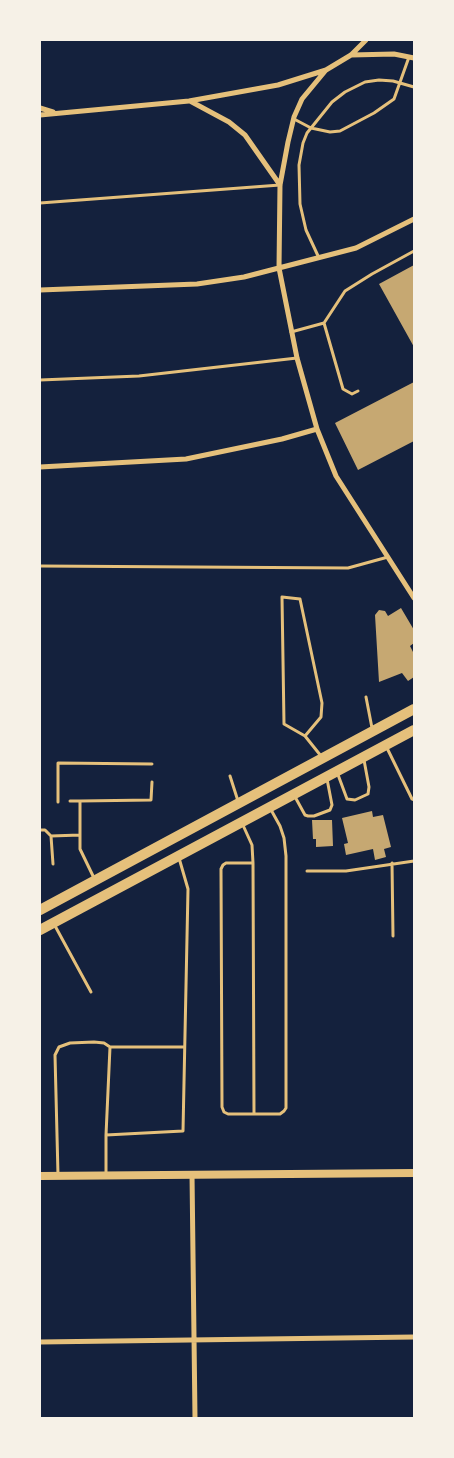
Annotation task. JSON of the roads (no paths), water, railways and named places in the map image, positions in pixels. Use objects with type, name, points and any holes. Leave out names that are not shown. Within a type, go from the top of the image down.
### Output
[{"type":"main road","points":[[42,908],[414,709]]},
{"type":"main road","points":[[40,930],[414,730]]},
{"type":"street","points":[[40,115],[189,101],[278,85],[326,70],[351,55],[366,40]]},
{"type":"street","points":[[351,55],[394,54],[411,58]]},
{"type":"street","points":[[326,70],[302,99],[293,119],[280,185],[279,268],[297,358],[317,430],[336,476],[414,598]]},
{"type":"street","points":[[189,101],[229,122],[245,135],[280,185]]},
{"type":"street","points":[[40,108],[59,113]]},
{"type":"street","points":[[40,290],[197,284],[244,277],[356,248],[414,219]]},
{"type":"street","points":[[40,466],[186,458],[317,430]]},
{"type":"street","points":[[40,1176],[414,1173]]},
{"type":"street","points":[[192,1174],[195,1418]]},
{"type":"street","points":[[40,1342],[414,1337]]},
{"type":"lane","points":[[293,119],[311,128],[330,132],[340,131],[389,104],[394,99],[399,83],[411,58]]},
{"type":"lane","points":[[319,258],[306,230],[300,204],[299,165],[303,143],[311,128],[332,102],[345,92],[365,82],[380,80],[414,87]]},
{"type":"lane","points":[[40,203],[280,185]]},
{"type":"lane","points":[[291,332],[324,323],[345,291],[414,251]]},
{"type":"lane","points":[[324,323],[343,389],[352,394],[358,390]]},
{"type":"lane","points":[[40,380],[139,376],[297,358]]},
{"type":"lane","points":[[40,566],[348,568],[388,557]]},
{"type":"lane","points":[[305,736],[321,717],[322,703],[300,599],[282,597],[284,724],[305,736],[323,758]]},
{"type":"lane","points":[[366,697],[372,732]]},
{"type":"lane","points":[[386,745],[412,800],[414,800]]},
{"type":"lane","points":[[337,771],[347,799],[354,800],[368,794],[369,788],[364,757]]},
{"type":"lane","points":[[58,802],[58,763],[152,764]]},
{"type":"lane","points":[[230,776],[239,803]]},
{"type":"lane","points":[[294,794],[308,816],[314,816],[330,810],[332,805],[327,777]]},
{"type":"lane","points":[[70,802],[151,800],[152,782]]},
{"type":"lane","points":[[80,801],[80,849],[95,880]]},
{"type":"lane","points":[[253,863],[226,864],[221,869],[222,1107],[224,1112],[228,1114],[280,1114],[286,1108],[286,856],[284,838],[270,807]]},
{"type":"lane","points":[[242,822],[252,845],[253,863],[254,1114]]},
{"type":"lane","points":[[40,830],[45,830],[51,836],[53,864]]},
{"type":"lane","points":[[51,836],[80,835]]},
{"type":"lane","points":[[106,1135],[183,1131],[188,889],[178,855]]},
{"type":"lane","points":[[307,871],[346,871],[414,861]]},
{"type":"lane","points":[[392,863],[393,936]]},
{"type":"lane","points":[[54,923],[91,992]]},
{"type":"lane","points":[[58,1175],[55,1055],[59,1047],[70,1043],[94,1042],[104,1043],[110,1047],[184,1047]]},
{"type":"lane","points":[[106,1175],[110,1047]]}]
